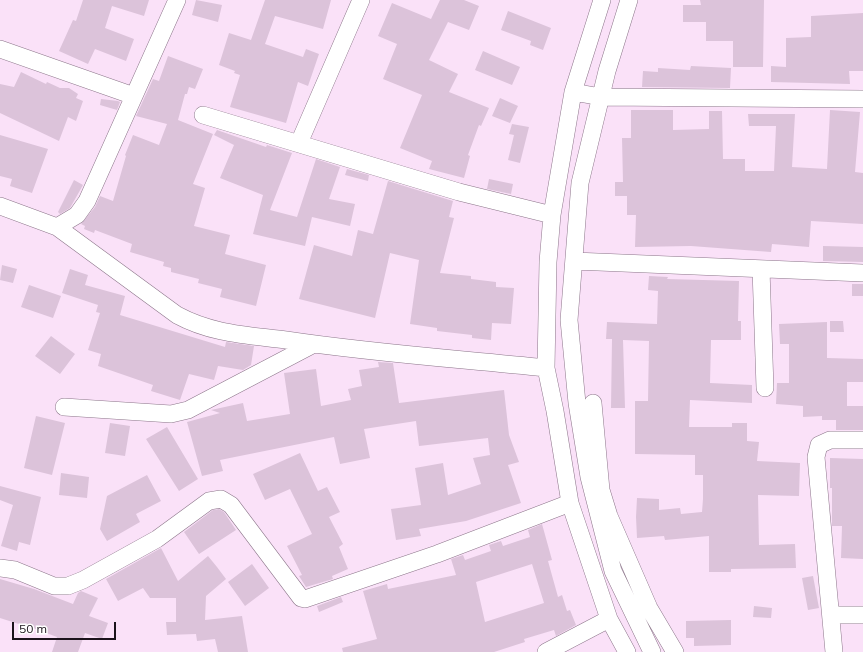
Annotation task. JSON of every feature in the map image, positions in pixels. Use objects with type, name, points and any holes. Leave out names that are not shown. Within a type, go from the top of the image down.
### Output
[{"type":"street","points":[[57,226],[77,215],[87,201],[177,0]]},
{"type":"street","points":[[299,143],[361,0]]},
{"type":"street","points":[[602,0],[573,92],[552,215],[548,262],[546,368],[555,411],[570,503],[609,619],[627,652]]},
{"type":"street","points":[[629,0],[601,98],[580,183],[569,320],[577,403],[588,477],[613,571],[652,652]]},
{"type":"street","points":[[0,49],[134,96]]},
{"type":"street","points":[[573,92],[601,98],[863,100]]},
{"type":"street","points":[[203,115],[459,192],[552,215]]},
{"type":"street","points":[[0,206],[57,226],[177,315],[192,323],[211,330],[314,344],[546,368]]},
{"type":"street","points":[[574,261],[863,273]]},
{"type":"street","points":[[761,269],[766,388]]},
{"type":"street","points":[[64,407],[171,414],[188,410],[314,344]]},
{"type":"street","points":[[593,403],[601,490],[609,516],[649,608],[675,652]]},
{"type":"street","points":[[834,652],[816,457],[819,444],[830,440],[863,440]]},
{"type":"street","points":[[0,568],[15,570],[54,586],[68,586],[83,580],[158,540],[209,501],[221,499],[231,506],[301,598],[305,599],[437,554],[570,503]]},
{"type":"street","points":[[831,615],[863,615]]},
{"type":"street","points":[[546,652],[609,619]]},
{"type":"building","points":[[83,0],[149,0],[144,16],[112,6],[105,28],[134,39],[126,61],[95,49],[88,64],[59,51],[73,20],[76,21]]},
{"type":"building","points":[[196,0],[222,5],[218,22],[192,15]]},
{"type":"building","points":[[265,0],[331,0],[323,29],[275,16],[265,44],[303,57],[306,49],[319,54],[308,86],[298,82],[286,123],[230,107],[240,75],[234,73],[235,71],[219,65],[229,33],[251,40]]},
{"type":"building","points":[[440,0],[464,0],[479,6],[469,30],[448,22],[429,60],[458,74],[449,92],[489,108],[481,126],[479,125],[468,155],[470,156],[464,178],[429,169],[432,161],[400,148],[422,95],[383,79],[397,44],[378,36],[392,3],[431,19]]},
{"type":"building","points":[[700,0],[764,0],[763,67],[733,67],[733,41],[706,41],[706,22],[683,22],[683,5],[701,5]]},
{"type":"building","points":[[508,11],[551,28],[543,50],[530,45],[531,41],[501,30]]},
{"type":"building","points":[[863,13],[863,71],[849,71],[850,84],[771,82],[771,66],[786,67],[786,38],[811,37],[811,16]]},
{"type":"building","points":[[483,51],[520,67],[512,85],[475,70]]},
{"type":"building","points":[[168,56],[203,69],[195,89],[189,87],[187,94],[185,94],[178,120],[213,134],[193,184],[205,188],[194,226],[230,235],[225,254],[266,265],[256,306],[220,297],[222,289],[198,283],[199,279],[171,272],[171,268],[163,266],[164,262],[130,252],[132,244],[95,230],[94,233],[84,229],[85,226],[81,224],[95,207],[100,196],[113,201],[126,156],[125,155],[133,135],[159,145],[167,124],[136,116],[153,79],[159,81]]},
{"type":"building","points":[[691,66],[731,68],[730,88],[642,87],[643,71],[658,72],[658,68],[690,70]]},
{"type":"building","points":[[21,72],[46,84],[47,82],[60,88],[69,88],[78,94],[76,98],[83,101],[76,121],[68,117],[59,141],[0,113],[0,84],[14,87]]},
{"type":"building","points":[[500,98],[518,106],[510,123],[492,116]]},
{"type":"building","points":[[101,99],[120,102],[117,110],[100,105]]},
{"type":"building","points":[[631,110],[673,110],[673,130],[709,129],[709,111],[722,111],[723,159],[745,159],[745,171],[774,171],[776,126],[749,126],[748,114],[795,114],[792,167],[827,169],[830,110],[860,112],[855,172],[863,173],[863,224],[811,221],[809,247],[772,244],[771,252],[691,246],[635,247],[636,215],[627,215],[627,196],[615,196],[615,182],[623,182],[622,138],[631,138]]},
{"type":"building","points":[[512,124],[529,127],[520,163],[508,160],[514,135],[509,134]]},
{"type":"building","points":[[217,130],[266,147],[267,145],[292,153],[270,210],[297,217],[316,159],[340,167],[329,199],[355,204],[350,226],[312,217],[305,246],[253,234],[263,195],[220,178],[234,145],[214,135]]},
{"type":"building","points":[[0,135],[48,149],[32,193],[10,186],[12,179],[0,176]]},
{"type":"building","points":[[347,169],[369,175],[368,181],[345,175]]},
{"type":"building","points":[[489,179],[513,184],[511,194],[487,189]]},
{"type":"building","points":[[74,180],[83,185],[70,208],[60,214],[58,212]]},
{"type":"building","points":[[388,181],[453,201],[449,217],[454,218],[440,273],[471,276],[471,279],[496,282],[496,287],[514,288],[511,324],[492,323],[491,340],[472,338],[472,335],[437,331],[437,328],[410,324],[419,260],[390,253],[375,318],[299,299],[314,245],[352,256],[358,230],[373,234]]},
{"type":"building","points":[[823,246],[863,247],[863,262],[823,261]]},
{"type":"building","points":[[2,265],[17,269],[13,283],[0,280]]},
{"type":"building","points":[[70,269],[88,275],[85,285],[125,296],[120,315],[225,347],[226,342],[254,346],[251,365],[243,370],[218,366],[214,380],[189,374],[180,400],[151,391],[153,385],[98,366],[101,354],[88,350],[100,313],[96,312],[98,305],[62,293]]},
{"type":"building","points":[[649,276],[668,277],[667,279],[739,281],[738,321],[741,321],[741,340],[711,340],[710,383],[752,385],[752,403],[690,400],[689,427],[732,427],[732,423],[747,423],[747,441],[759,442],[757,461],[800,463],[799,496],[758,495],[759,545],[795,544],[796,568],[731,569],[731,572],[709,572],[709,536],[665,540],[664,536],[637,538],[637,498],[659,499],[659,510],[680,508],[681,514],[702,512],[703,499],[703,475],[695,475],[695,455],[635,454],[635,401],[648,401],[649,341],[623,340],[625,408],[611,408],[612,339],[606,339],[607,322],[657,324],[658,291],[648,290]]},
{"type":"building","points":[[852,284],[863,284],[863,296],[852,296]]},
{"type":"building","points":[[29,285],[61,296],[53,318],[21,307]]},
{"type":"building","points":[[830,321],[843,321],[844,332],[830,332]]},
{"type":"building","points":[[827,322],[827,358],[863,359],[863,382],[847,382],[847,406],[863,406],[863,430],[836,430],[836,420],[822,420],[822,416],[803,417],[803,406],[776,404],[777,383],[789,383],[789,344],[780,344],[779,324]]},
{"type":"building","points":[[51,336],[75,354],[60,374],[35,356]]},
{"type":"building","points":[[378,362],[393,363],[399,403],[504,390],[509,435],[519,462],[508,465],[521,503],[466,521],[419,529],[421,536],[396,540],[391,509],[421,505],[415,468],[443,463],[448,495],[481,484],[473,458],[490,455],[488,438],[419,446],[416,421],[364,429],[370,458],[340,464],[334,437],[220,460],[223,471],[202,476],[187,422],[220,413],[211,410],[243,403],[247,421],[290,414],[284,373],[316,369],[321,406],[351,400],[348,389],[362,386],[359,370],[379,367]]},
{"type":"building","points":[[36,416],[65,423],[52,475],[24,468]]},
{"type":"building","points":[[110,423],[130,426],[125,456],[105,453]]},
{"type":"building","points":[[167,427],[198,479],[179,491],[146,439]]},
{"type":"building","points":[[300,453],[318,491],[327,487],[340,512],[329,517],[343,544],[339,547],[348,569],[332,576],[333,579],[306,587],[299,576],[302,575],[287,546],[312,534],[290,489],[265,500],[253,474]]},
{"type":"building","points":[[830,458],[863,459],[863,559],[841,558],[842,526],[832,526]]},
{"type":"building","points":[[61,473],[89,477],[87,498],[59,495]]},
{"type":"building","points":[[147,475],[161,501],[136,514],[140,522],[107,541],[100,529],[107,496]]},
{"type":"building","points":[[0,486],[41,497],[30,545],[19,542],[17,551],[1,546],[13,505],[0,500]]},
{"type":"building","points":[[219,509],[224,512],[236,530],[199,554],[184,532],[213,510]]},
{"type":"building","points":[[542,524],[552,560],[548,561],[558,597],[562,595],[567,611],[570,610],[576,625],[556,636],[554,630],[524,639],[525,642],[494,652],[343,652],[342,648],[377,639],[363,591],[387,584],[388,589],[456,575],[451,559],[463,555],[465,560],[491,551],[489,545],[501,541],[503,546],[530,537],[528,530]],"holes":[[[532,564],[544,603],[485,622],[476,582]]]},
{"type":"building","points":[[161,548],[178,581],[208,556],[226,579],[206,596],[205,620],[242,616],[248,652],[218,652],[215,639],[197,641],[196,634],[167,635],[166,622],[176,622],[176,598],[150,598],[143,588],[118,601],[106,579]]},
{"type":"building","points":[[252,564],[269,588],[245,606],[228,582]]},
{"type":"building","points":[[813,576],[819,608],[808,610],[802,578]]},
{"type":"building","points":[[0,579],[34,589],[73,604],[78,593],[81,591],[98,598],[89,616],[108,623],[102,639],[85,633],[78,652],[52,652],[57,637],[25,625],[0,618]]},
{"type":"building","points":[[341,597],[343,602],[319,612],[317,606]]},
{"type":"building","points":[[754,606],[772,608],[771,618],[753,617]]},
{"type":"building","points":[[731,620],[731,645],[694,646],[694,638],[686,638],[686,621]]}]
